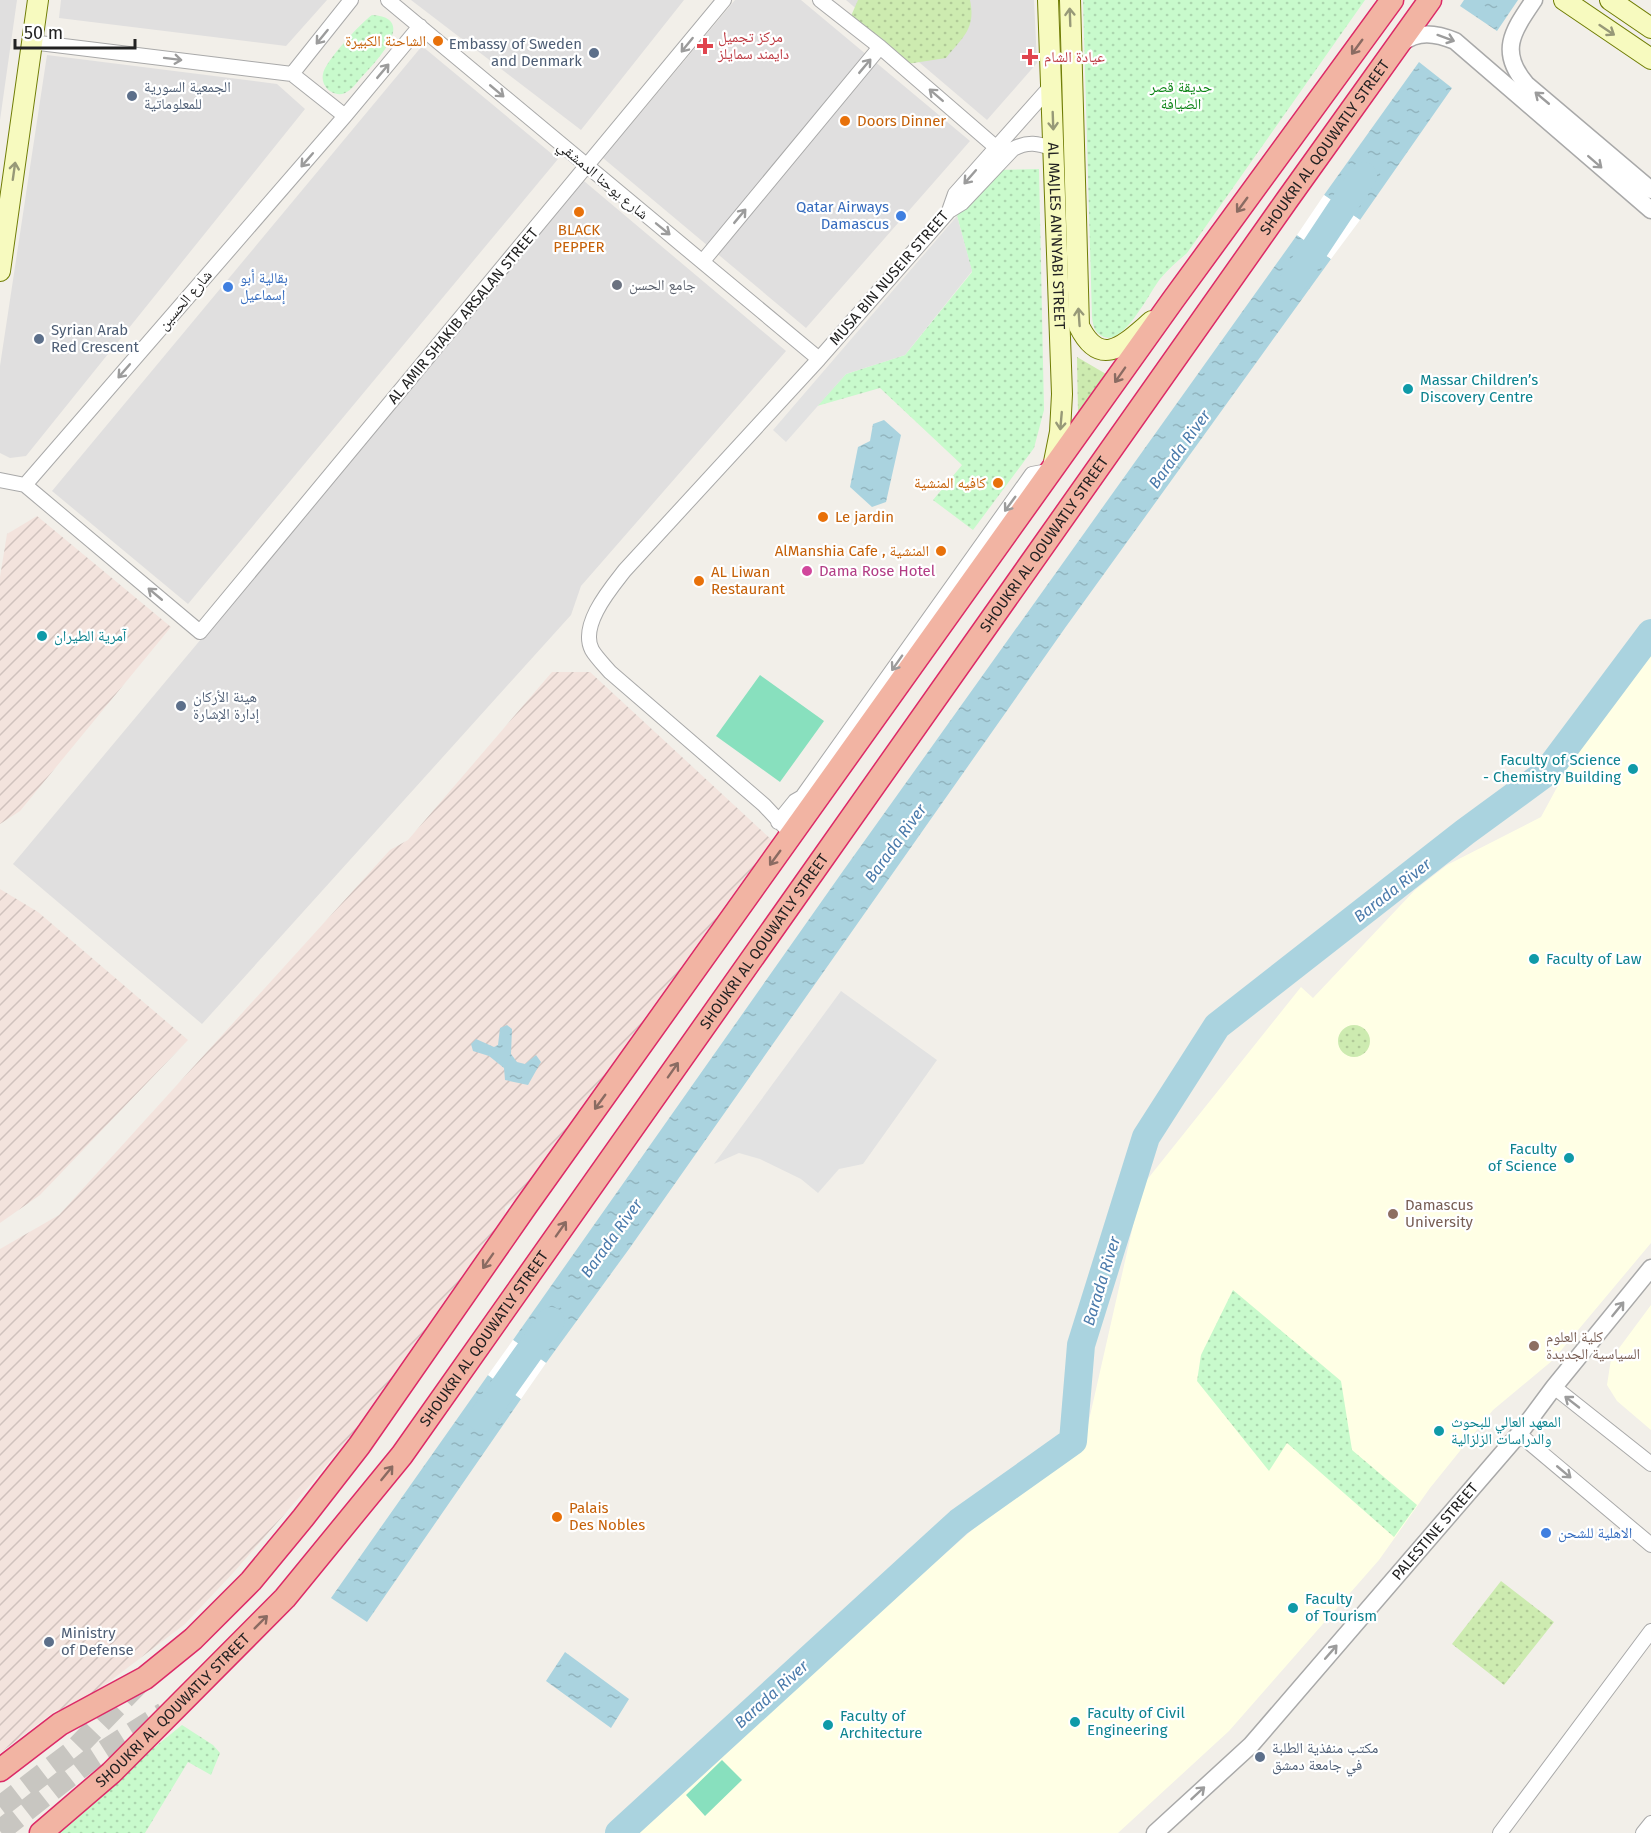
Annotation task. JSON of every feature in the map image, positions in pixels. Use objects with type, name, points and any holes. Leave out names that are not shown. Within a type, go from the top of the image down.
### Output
[{"type":"highway","name":"SHOUKRI AL QOUWATLY STREET","points":[[0,1770],[60,1724],[145,1678],[193,1639],[251,1581],[359,1446],[785,828],[1053,470],[1166,310],[1392,0]]},
{"type":"highway","name":"SHOUKRI AL QOUWATLY STREET","points":[[40,1833],[111,1773],[285,1598],[402,1455],[1430,0]]},
{"type":"main road","points":[[0,271],[2,242],[38,0]]},
{"type":"main road","name":"AL MAJLES AN'NYABI STREET","points":[[1048,0],[1062,394],[1060,432],[1053,470]]},
{"type":"main road","name":"AL MAJLES AN'NYABI STREET","points":[[1070,0],[1079,326],[1086,341],[1092,346],[1108,350],[1116,349],[1123,346],[1166,310]]},
{"type":"main road","points":[[1564,0],[1651,59]]},
{"type":"main road","points":[[1610,0],[1651,28]]},
{"type":"street","points":[[292,74],[351,0]]},
{"type":"street","name":"شارع يوحنا الدمشقي","points":[[388,0],[819,359]]},
{"type":"street","name":"AL AMIR SHAKIB ARSALAN STREET","points":[[25,485],[200,632],[724,0]]},
{"type":"street","points":[[820,0],[880,47],[1001,152],[1031,143],[1053,149]]},
{"type":"street","points":[[1534,0],[1515,28],[1512,38],[1512,58],[1520,77],[1651,190]]},
{"type":"street","name":"شارع الحسين","points":[[25,485],[345,116],[420,26]]},
{"type":"street","points":[[1393,50],[1406,39],[1422,34],[1439,34],[1455,41],[1651,210]]},
{"type":"street","points":[[31,42],[292,74],[345,116]]},
{"type":"street","points":[[703,261],[880,47]]},
{"type":"street","name":"MUSA BIN NUSEIR STREET","points":[[785,828],[764,805],[610,672],[591,648],[590,625],[602,600],[625,570],[819,359],[949,211],[955,194],[1001,152],[1051,86]]},
{"type":"street","points":[[0,480],[25,485]]},
{"type":"street","name":"PALESTINE STREET","points":[[1155,1833],[1251,1745],[1519,1434],[1554,1387],[1651,1268]]},
{"type":"street","points":[[1554,1387],[1651,1464]]},
{"type":"street","points":[[1519,1434],[1651,1545]]},
{"type":"street","points":[[1500,1833],[1651,1631]]},
{"type":"street","points":[[1643,1833],[1651,1823]]},
{"type":"shaded area","points":[[0,0],[17,0],[0,120]]},
{"type":"shaded area","points":[[61,0],[327,0],[286,46],[59,18]]},
{"type":"shaded area","points":[[411,0],[684,0],[581,130]]},
{"type":"shaded area","points":[[735,0],[801,0],[970,141],[806,328],[603,158]]},
{"type":"shaded area","points":[[846,0],[1034,0],[1037,63],[987,120]]},
{"type":"shaded area","points":[[422,46],[558,159],[188,604],[52,491]]},
{"type":"shaded area","points":[[47,55],[277,84],[305,109],[26,456],[10,458],[0,453],[0,366]]},
{"type":"shaded area","points":[[584,181],[786,351],[581,586],[571,615],[202,1024],[13,864]]},
{"type":"shaded area","points":[[957,216],[972,271],[905,355],[846,374],[786,442],[773,430]]},
{"type":"shaded area","points":[[37,516],[171,627],[20,811],[0,824],[0,577],[7,534]]},
{"type":"shaded area","name":"Damascus University","points":[[1651,643],[1651,1243],[1553,1360],[1493,1410],[1430,1488],[1379,1560],[1229,1731],[1118,1833],[630,1833],[1087,1429],[1142,1186],[1301,987],[1313,998],[1415,890],[1447,865],[1541,817],[1589,728]]},
{"type":"shaded area","points":[[552,672],[590,672],[774,842],[522,1195],[505,1207],[506,1223],[369,1414],[310,1485],[185,1624],[80,1704],[55,1711],[0,1753],[0,1249],[59,1215],[390,850],[408,840]]},
{"type":"shaded area","points":[[0,889],[38,912],[188,1040],[40,1195],[0,1223]]},
{"type":"shaded area","points":[[841,991],[937,1060],[863,1164],[839,1169],[818,1193],[801,1179],[760,1159],[739,1153],[714,1164]]},
{"type":"shaded area","points":[[1651,1305],[1651,1430],[1617,1401],[1607,1385],[1611,1359]]},
{"type":"green space","points":[[858,0],[970,0],[970,26],[946,58],[907,64],[851,16]]},
{"type":"green space","name":"حديقة قصر الضيافة","points":[[1083,0],[1365,0],[1187,253],[1160,279],[1127,327],[1110,338],[1097,332],[1092,317]]},
{"type":"green space","points":[[372,15],[386,18],[392,24],[393,33],[389,43],[351,89],[341,94],[332,93],[324,83],[325,68],[344,43]]},
{"type":"green space","points":[[1039,169],[1044,410],[1034,448],[973,530],[933,500],[962,465],[880,388],[817,406],[846,374],[905,355],[972,272],[957,216],[996,170]]},
{"type":"green space","points":[[1077,357],[1106,374],[1094,395],[1078,414]]},
{"type":"green space","points":[[760,675],[824,721],[780,782],[716,736]]},
{"type":"green space","points":[[1354,1025],[1365,1030],[1370,1041],[1365,1052],[1354,1057],[1343,1052],[1338,1041],[1343,1030]]},
{"type":"green space","points":[[1233,1290],[1341,1381],[1352,1450],[1417,1505],[1394,1537],[1287,1443],[1269,1471],[1197,1381],[1201,1355]]},
{"type":"green space","points":[[1501,1581],[1554,1622],[1504,1685],[1452,1644]]},
{"type":"green space","points":[[182,1725],[213,1745],[220,1753],[211,1775],[188,1762],[145,1833],[49,1833]]},
{"type":"green space","points":[[722,1760],[742,1780],[705,1816],[686,1795]]},
{"type":"water","points":[[1464,0],[1518,0],[1497,31],[1460,6]]},
{"type":"water","points":[[1419,62],[1452,88],[1360,220],[1324,195]]},
{"type":"water","points":[[1297,235],[1331,259],[1065,628],[629,1249],[546,1363],[513,1340],[843,871]]},
{"type":"water","points":[[884,420],[901,435],[886,502],[872,507],[850,487],[858,447],[870,441],[873,424]]},
{"type":"water","points":[[507,1025],[512,1029],[511,1054],[517,1062],[525,1064],[536,1055],[541,1062],[528,1085],[505,1080],[504,1068],[489,1056],[473,1051],[471,1044],[476,1039],[494,1047],[498,1045],[500,1028]]},
{"type":"water","points":[[488,1375],[521,1399],[367,1622],[331,1598]]},
{"type":"water","points":[[565,1652],[629,1699],[611,1728],[546,1681]]},
{"type":"pier","points":[[1324,195],[1360,220],[1331,259],[1297,235]]},
{"type":"pier","points":[[513,1340],[546,1363],[521,1399],[488,1375]]},
{"type":"waterway","name":"Barada River","points":[[1294,280],[1363,176]]},
{"type":"waterway","name":"Barada River","points":[[619,1833],[959,1522],[1073,1441],[1081,1345],[1146,1137],[1217,1026],[1465,832],[1547,772],[1651,633]]},
{"type":"waterway","name":"Barada River","points":[[482,1418],[551,1321]]},
{"type":"tunnel","points":[[0,1807],[73,1751],[139,1683]]},
{"type":"tunnel","points":[[0,1831],[90,1760],[164,1713]]},
{"type":"place","name":"الشاحنة الكبيرة","points":[[438,41]]},
{"type":"place","name":"مركز تجميل دايمند سمايلز","points":[[705,46]]},
{"type":"place","name":"Embassy of Sweden and Denmark","points":[[594,53]]},
{"type":"place","name":"عيادة الشام","points":[[1030,57]]},
{"type":"place","name":"الجمعية السورية للمعلوماتية","points":[[132,96]]},
{"type":"place","name":"Doors Dinner","points":[[845,121]]},
{"type":"place","name":"BLACK PEPPER","points":[[579,212]]},
{"type":"place","name":"Qatar Airways Damascus","points":[[901,216]]},
{"type":"place","name":"جامع الحسن","points":[[617,285]]},
{"type":"place","name":"بقالية أبو إسماعيل","points":[[228,287]]},
{"type":"place","name":"Syrian Arab Red Crescent","points":[[39,339]]},
{"type":"place","name":"Massar Children’s Discovery Centre","points":[[1408,389]]},
{"type":"place","name":"كافيه المنشية","points":[[998,483]]},
{"type":"place","name":"Le jardin","points":[[823,517]]},
{"type":"place","name":"AlManshia Cafe , المنشية","points":[[941,551]]},
{"type":"place","name":"Dama Rose Hotel","points":[[807,571]]},
{"type":"place","name":"AL Liwan Restaurant","points":[[699,581]]},
{"type":"place","name":"آمرية الطيران","points":[[42,636]]},
{"type":"place","name":"هيئة الأركان إدارة الإشارة","points":[[181,706]]},
{"type":"place","name":"Faculty of Science - Chemistry Building","points":[[1633,769]]},
{"type":"place","name":"Faculty of Law","points":[[1534,959]]},
{"type":"place","name":"Faculty of Science","points":[[1569,1158]]},
{"type":"place","name":"Damascus University","points":[[1393,1214]]},
{"type":"place","name":"كلية العلوم السياسية الجديدة","points":[[1534,1346]]},
{"type":"place","name":"المعهد العالي للبحوث والدراسات الزلزالية","points":[[1439,1431]]},
{"type":"place","name":"Palais Des Nobles","points":[[557,1517]]},
{"type":"place","name":"الاهلية للشحن","points":[[1546,1533]]},
{"type":"place","name":"Faculty of Tourism","points":[[1293,1608]]},
{"type":"place","name":"Ministry of Defense","points":[[49,1642]]},
{"type":"place","name":"Faculty of Civil Engineering","points":[[1075,1722]]},
{"type":"place","name":"Faculty of Architecture","points":[[828,1725]]},
{"type":"place","name":"مكتب منفذية الطلبة في جامعة دمشق","points":[[1260,1757]]}]
